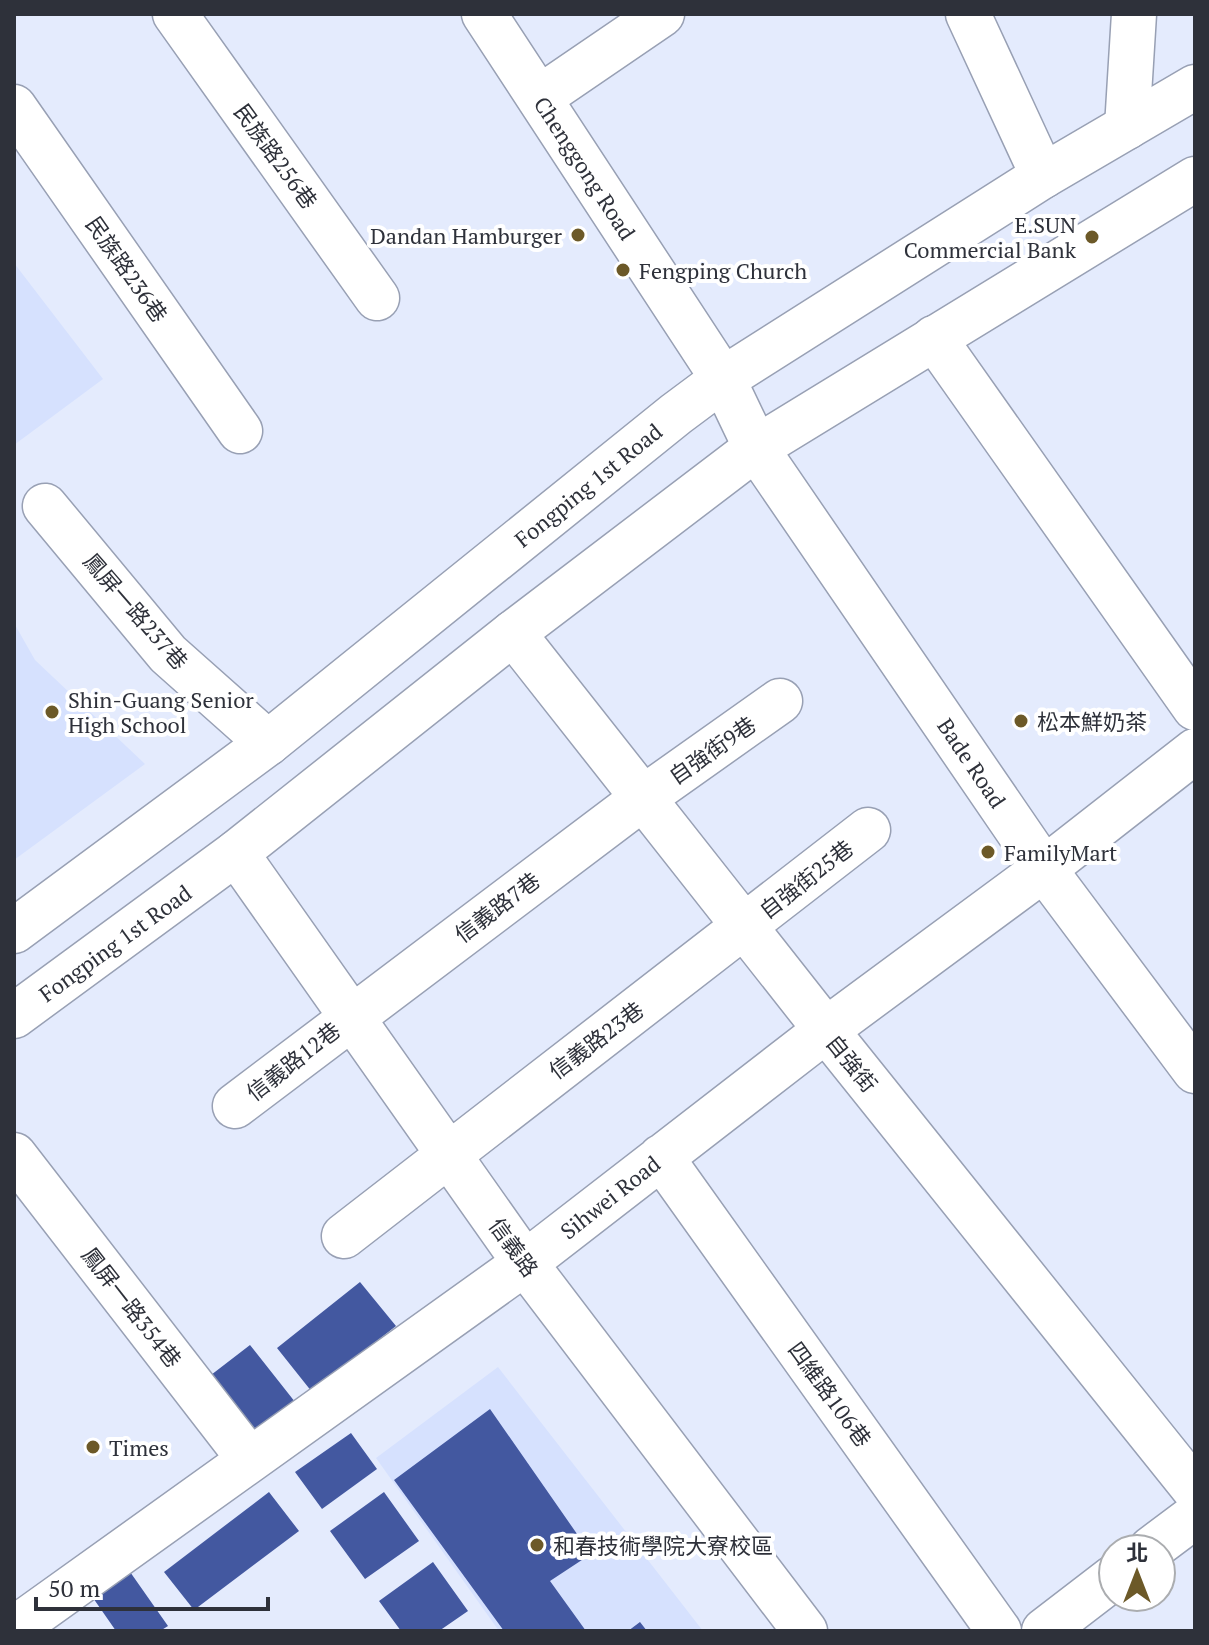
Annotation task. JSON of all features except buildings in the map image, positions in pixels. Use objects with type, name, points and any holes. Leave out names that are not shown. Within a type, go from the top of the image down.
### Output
[{"type":"street","name":"民族路256巷","points":[[175,14],[377,298]]},
{"type":"street","name":"Chenggong Road","points":[[484,14],[723,379],[756,448]]},
{"type":"street","points":[[539,98],[662,14]]},
{"type":"street","points":[[968,14],[1043,176]]},
{"type":"street","points":[[1127,127],[1134,14]]},
{"type":"street","name":"Fongping 1st Road","points":[[14,931],[268,743],[723,379],[1043,176],[1195,87]]},
{"type":"street","name":"民族路236巷","points":[[14,107],[240,431]]},
{"type":"street","name":"Fongping 1st Road","points":[[14,1016],[236,853],[513,633],[756,448],[1195,179]]},
{"type":"street","points":[[934,338],[1195,708]]},
{"type":"street","name":"Bade Road","points":[[756,448],[1044,869],[1195,1071]]},
{"type":"street","name":"鳳屏一路237巷","points":[[45,506],[168,654],[268,743]]},
{"type":"street","name":"自強街","points":[[513,633],[1195,1490]]},
{"type":"street","name":"自強街9巷","points":[[643,798],[780,701]]},
{"type":"street","name":"Sihwei Road","points":[[14,1629],[525,1263],[826,1030],[1044,869],[1188,770]]},
{"type":"street","name":"信義路7巷","points":[[351,1016],[643,798]]},
{"type":"street","name":"自強街25巷","points":[[745,927],[868,830]]},
{"type":"street","name":"信義路","points":[[236,853],[525,1263],[805,1631]]},
{"type":"street","name":"信義路23巷","points":[[344,1236],[745,927]]},
{"type":"street","name":"信義路12巷","points":[[235,1106],[351,1016]]},
{"type":"street","name":"鳳屏一路354巷","points":[[14,1155],[250,1460]]},
{"type":"street","name":"四維路106巷","points":[[661,1157],[999,1631]]},
{"type":"street","points":[[1172,1533],[1195,1516]]},
{"type":"street","points":[[1071,1623],[1097,1595]]},
{"type":"shaded area","points":[[14,263],[103,379],[14,445]]},
{"type":"shaded area","name":"Shin-Guang Senior High School","points":[[14,623],[35,660],[145,764],[14,860]]},
{"type":"shaded area","name":"和春技術學院大寮校區","points":[[498,1367],[703,1631],[499,1631],[376,1458]]},
{"type":"place","name":"Dandan Hamburger","points":[[578,235]]},
{"type":"place","name":"E.SUN Commercial Bank","points":[[1092,237]]},
{"type":"place","name":"Fengping Church","points":[[623,270]]},
{"type":"place","name":"Shin-Guang Senior High School","points":[[52,712]]},
{"type":"place","name":"松本鮮奶茶","points":[[1021,721]]},
{"type":"place","name":"FamilyMart","points":[[988,852]]},
{"type":"place","name":"Times","points":[[93,1447]]},
{"type":"place","name":"和春技術學院大寮校區","points":[[537,1545]]}]
